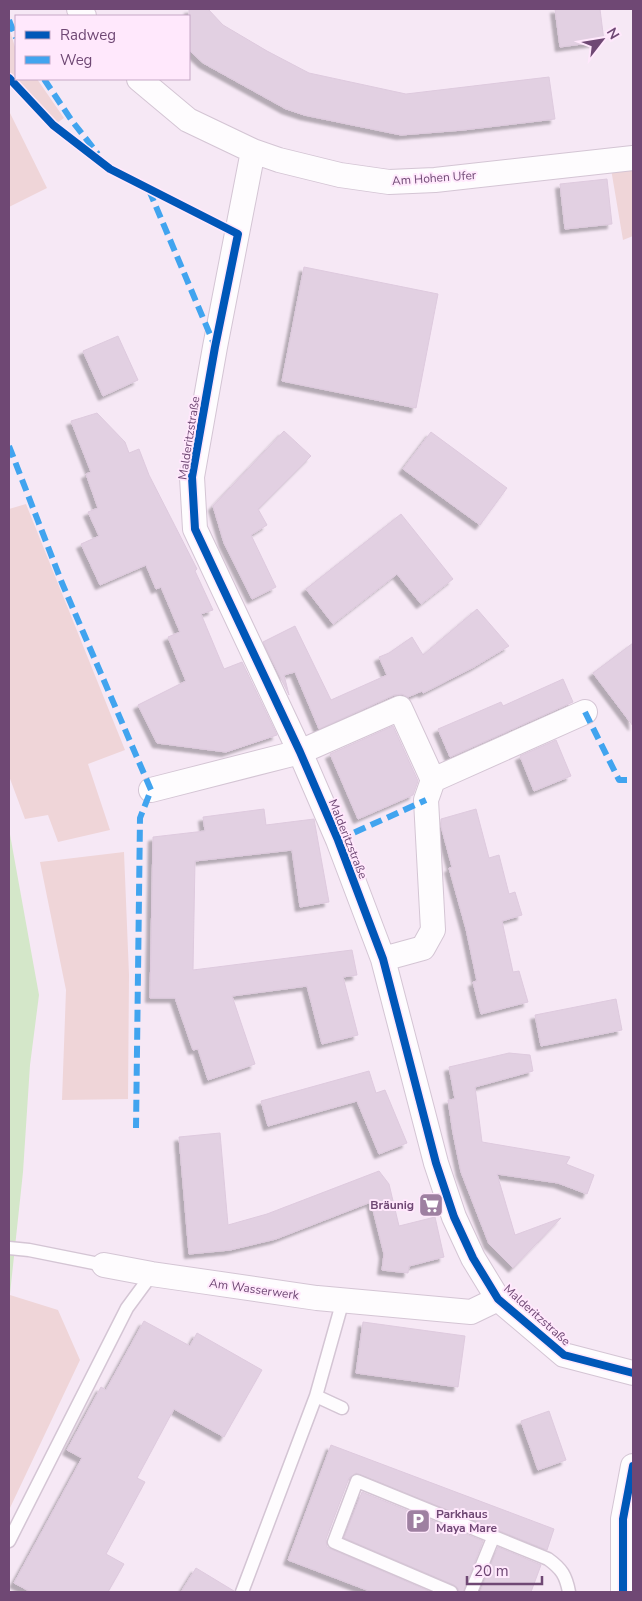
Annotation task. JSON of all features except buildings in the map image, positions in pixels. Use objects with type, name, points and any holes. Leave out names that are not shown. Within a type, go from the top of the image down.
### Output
[{"type":"street","name":"Am Hohen Ufer","points":[[140,80],[188,120],[254,151],[279,160],[340,175],[389,182],[435,180],[633,158]]},
{"type":"street","name":"Malderitzstraße","points":[[254,151],[215,346],[192,477],[195,528],[300,752],[338,840],[383,960],[436,1163],[454,1217],[473,1258],[498,1299],[564,1355],[633,1374]]},
{"type":"street","points":[[151,790],[300,752],[400,708],[433,780],[426,800],[433,930],[423,948],[383,960]]},
{"type":"street","points":[[433,780],[585,712]]},
{"type":"street","name":"Am Wasserwerk","points":[[104,1265],[152,1274],[317,1298],[471,1312],[498,1299]]},
{"type":"street","points":[[623,1592],[623,1519],[633,1466]]},
{"type":"lane","name":"Am Wasserwerk","points":[[9,1248],[29,1250],[104,1265]]},
{"type":"lane","points":[[9,1541],[127,1308],[152,1274]]},
{"type":"lane","points":[[242,1592],[316,1396],[343,1300]]},
{"type":"lane","points":[[316,1396],[342,1408]]},
{"type":"lane","points":[[452,1592],[334,1542],[357,1481],[548,1560],[559,1567],[566,1579],[569,1592]]},
{"type":"lane","points":[[471,1592],[494,1538]]},
{"type":"shaded area","points":[[9,28],[15,47],[15,80],[38,80],[64,118],[57,123],[9,74]]},
{"type":"shaded area","points":[[9,111],[47,188],[9,207]]},
{"type":"shaded area","points":[[633,159],[633,236],[623,240],[610,163]]},
{"type":"shaded area","points":[[26,504],[125,750],[88,764],[110,830],[58,842],[48,815],[25,819],[9,776],[9,509]]},
{"type":"shaded area","points":[[9,829],[39,995],[30,1065],[23,1172],[9,1303]]},
{"type":"shaded area","points":[[124,852],[129,975],[128,1099],[62,1100],[66,990],[40,862]]},
{"type":"shaded area","points":[[10,1295],[58,1310],[80,1360],[9,1510]]},
{"type":"marked path","points":[[9,20],[15,35]]},
{"type":"marked path","points":[[45,80],[72,121],[98,154]]},
{"type":"marked path","points":[[149,190],[214,344]]},
{"type":"marked path","points":[[9,446],[62,583],[151,790],[140,818],[136,1128]]},
{"type":"marked path","points":[[585,712],[619,780],[633,780]]},
{"type":"marked path","points":[[338,840],[426,800]]},
{"type":"cycle path","points":[[9,78],[53,125],[110,169],[238,234],[215,347],[192,477],[195,529],[300,752],[338,840],[383,959],[436,1163],[454,1217],[473,1258],[498,1299],[564,1355],[633,1373]]},
{"type":"cycle path","points":[[623,1592],[623,1519],[633,1466]]},
{"type":"place","name":"Bräunig","points":[[431,1205]]},
{"type":"place","name":"Parkhaus Maya Mare","points":[[418,1521]]}]
